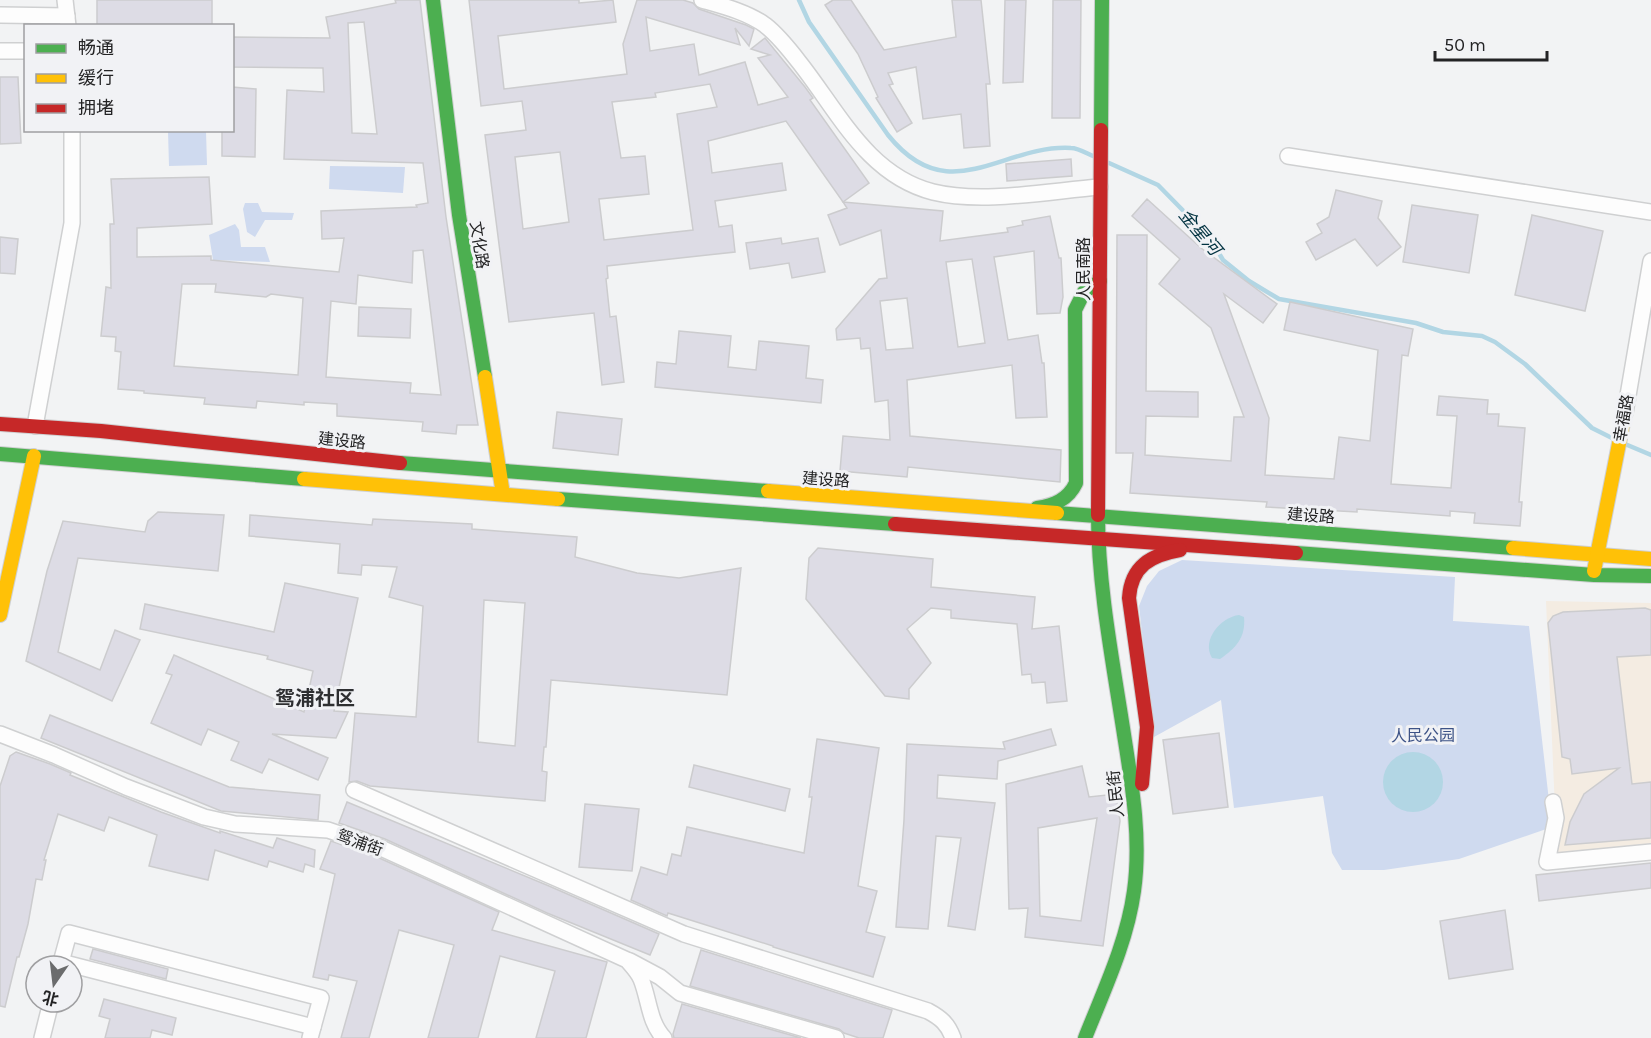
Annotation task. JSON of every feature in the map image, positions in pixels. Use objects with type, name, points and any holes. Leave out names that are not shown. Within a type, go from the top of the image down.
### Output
[{"type":"main road","name":"文化路","points":[[433,0],[459,215],[502,495]]},
{"type":"main road","name":"人民南路","points":[[1098,539],[1102,0]]},
{"type":"main road","points":[[1025,510],[1059,503],[1070,495],[1076,483],[1075,310],[1083,291],[1100,281]]},
{"type":"main road","name":"幸福路","points":[[1594,575],[1625,413]]},
{"type":"main road","name":"建设路","points":[[0,424],[34,441],[502,495],[1594,575],[1651,576]]},
{"type":"main road","name":"建设路","points":[[0,454],[34,441],[101,431],[411,464],[1651,559]]},
{"type":"main road","points":[[0,615],[34,441]]},
{"type":"main road","name":"人民街","points":[[1085,1038],[1126,929],[1134,890],[1136,850],[1131,781],[1102,585],[1098,539]]},
{"type":"main road","points":[[1136,850],[1141,824],[1143,762],[1147,727],[1128,594],[1129,585],[1138,569],[1154,557],[1170,551],[1207,547]]},
{"type":"street","points":[[702,0],[753,18],[777,35],[810,76],[858,143],[885,169],[903,180],[931,191],[971,196],[1100,187]]},
{"type":"street","points":[[0,15],[67,14]]},
{"type":"street","points":[[0,51],[24,51]]},
{"type":"street","points":[[34,441],[72,223],[72,132]]},
{"type":"street","points":[[1288,156],[1651,212]]},
{"type":"street","name":"幸福路","points":[[1625,413],[1651,261]]},
{"type":"street","name":"鸳浦街","points":[[0,734],[204,817],[235,824],[328,830],[381,848],[627,960],[660,977],[680,993],[836,1038]]},
{"type":"street","points":[[354,790],[684,934],[928,1011],[940,1018],[948,1027],[953,1038]]},
{"type":"street","points":[[1553,802],[1556,818],[1547,862],[1651,852]]},
{"type":"street","points":[[64,954],[69,933],[321,998],[312,1032],[84,970]]},
{"type":"street","points":[[627,960],[640,977],[653,1022],[664,1038]]},
{"type":"street","points":[[42,1038],[48,1014]]},
{"type":"shaded area","points":[[1546,601],[1651,603],[1651,845],[1557,856]]},
{"type":"shaded area","points":[[1239,615],[1244,617],[1244,624],[1239,641],[1220,659],[1212,658],[1209,644],[1215,630],[1226,620]]},
{"type":"shaded area","points":[[1413,752],[1430,757],[1438,765],[1443,782],[1438,799],[1430,807],[1413,812],[1396,807],[1388,799],[1383,782],[1388,765],[1396,757]]},
{"type":"green space","points":[[168,132],[206,132],[207,165],[169,166]]},
{"type":"green space","points":[[330,166],[405,167],[403,193],[329,189]]},
{"type":"green space","points":[[245,203],[258,203],[262,212],[294,213],[292,220],[265,220],[255,237],[247,232],[243,209]]},
{"type":"green space","points":[[235,224],[239,230],[241,247],[265,247],[270,262],[213,260],[209,235]]},
{"type":"green space","name":"人民公园","points":[[1182,560],[1455,577],[1453,621],[1529,626],[1552,827],[1459,859],[1384,870],[1342,870],[1332,853],[1323,796],[1234,808],[1221,700],[1154,737],[1139,606],[1147,586],[1159,571]]},
{"type":"building","points":[[97,0],[212,0],[212,24],[97,24]]},
{"type":"building","points":[[395,0],[420,0],[446,217],[478,425],[457,425],[456,434],[422,431],[423,422],[337,416],[337,404],[304,402],[304,405],[257,401],[256,408],[204,404],[205,398],[118,389],[121,352],[115,351],[116,337],[101,336],[106,287],[111,288],[110,224],[114,224],[111,179],[209,177],[212,224],[137,228],[137,257],[211,256],[211,260],[339,272],[344,238],[322,239],[321,211],[417,207],[416,205],[428,203],[423,163],[284,159],[287,90],[324,92],[323,68],[234,67],[234,37],[330,38],[326,17],[396,3]],"holes":[[[364,22],[377,134],[352,133],[348,23]],[[423,250],[441,395],[410,393],[411,383],[326,377],[331,301],[356,304],[358,275],[412,283],[413,251]],[[182,284],[216,284],[215,292],[266,297],[271,294],[303,298],[298,375],[174,366]]]},
{"type":"building","points":[[469,0],[579,0],[579,3],[613,0],[616,22],[498,36],[504,89],[627,74],[623,44],[637,0],[683,0],[693,3],[699,9],[754,29],[749,46],[735,28],[740,45],[646,17],[650,51],[694,44],[699,75],[745,62],[758,105],[788,97],[758,58],[770,55],[751,49],[765,38],[813,98],[810,100],[869,183],[843,202],[786,121],[708,141],[712,173],[782,163],[786,190],[715,201],[719,227],[732,225],[735,252],[607,266],[610,317],[616,316],[624,382],[602,385],[594,313],[509,322],[485,135],[526,130],[522,101],[481,106]],"holes":[[[710,84],[717,107],[677,114],[693,230],[604,240],[599,199],[649,194],[645,156],[621,158],[612,102],[656,97],[655,93]],[[560,152],[569,222],[523,229],[515,157]]]},
{"type":"building","points":[[833,0],[851,0],[884,50],[956,37],[952,0],[981,0],[990,84],[986,84],[990,146],[964,148],[961,114],[923,119],[916,67],[888,73],[893,84],[889,85],[912,123],[897,132],[876,98],[878,97],[858,54],[825,5]]},
{"type":"building","points":[[1005,0],[1026,0],[1023,82],[1003,83]]},
{"type":"building","points":[[1053,0],[1081,0],[1080,118],[1052,118]]},
{"type":"building","points":[[0,77],[18,77],[21,143],[0,144]]},
{"type":"building","points":[[234,87],[256,89],[255,157],[222,156],[222,132],[234,132]]},
{"type":"building","points":[[1071,159],[1072,176],[1007,181],[1006,164]]},
{"type":"building","points":[[1336,190],[1382,201],[1378,218],[1401,247],[1377,266],[1355,239],[1316,260],[1306,242],[1322,233],[1317,224],[1329,217]]},
{"type":"building","points":[[1147,199],[1201,248],[1277,304],[1263,323],[1224,294],[1269,418],[1265,475],[1334,479],[1339,437],[1370,441],[1378,350],[1284,330],[1290,302],[1413,329],[1408,356],[1402,355],[1391,484],[1451,488],[1457,416],[1437,415],[1439,396],[1488,400],[1487,414],[1499,414],[1498,426],[1525,428],[1519,502],[1522,502],[1520,526],[1474,523],[1475,513],[1450,511],[1450,516],[1357,509],[1357,512],[1266,507],[1267,502],[1130,493],[1133,453],[1116,453],[1117,235],[1147,235],[1146,391],[1198,392],[1198,417],[1146,416],[1145,455],[1231,461],[1234,417],[1244,417],[1211,328],[1159,284],[1180,259],[1132,216]]},
{"type":"building","points":[[843,202],[943,211],[940,241],[1008,232],[1007,228],[1023,225],[1022,221],[1050,216],[1059,258],[1061,258],[1063,297],[1060,313],[1037,314],[1034,251],[994,257],[1008,340],[1038,335],[1042,363],[1044,363],[1047,417],[1016,418],[1012,365],[907,380],[910,436],[1061,450],[1060,482],[908,467],[907,477],[840,471],[843,436],[890,440],[888,400],[875,402],[870,348],[861,349],[860,338],[837,340],[836,329],[879,279],[887,278],[881,230],[840,245],[828,215],[847,208]],"holes":[[[972,259],[985,343],[958,347],[946,262]],[[907,298],[913,348],[886,350],[880,301]]]},
{"type":"building","points":[[1412,205],[1478,215],[1469,273],[1403,262]]},
{"type":"building","points":[[1532,215],[1603,231],[1585,311],[1515,295]]},
{"type":"building","points":[[0,237],[18,239],[15,274],[0,273]]},
{"type":"building","points":[[781,238],[782,244],[818,238],[825,272],[792,278],[789,263],[750,269],[746,243]]},
{"type":"building","points":[[359,307],[411,309],[410,338],[358,336]]},
{"type":"building","points":[[679,331],[731,336],[728,367],[756,370],[759,341],[809,346],[806,378],[823,380],[821,403],[655,387],[657,362],[676,364]]},
{"type":"building","points":[[557,412],[622,419],[618,455],[553,448]]},
{"type":"building","points":[[158,512],[224,515],[218,571],[78,558],[58,652],[100,670],[115,630],[140,640],[112,701],[26,661],[47,571],[63,521],[145,532],[148,521]]},
{"type":"building","points":[[250,515],[372,525],[373,519],[472,524],[472,529],[577,537],[575,557],[637,573],[679,578],[741,568],[727,695],[551,680],[542,771],[547,772],[545,801],[370,786],[357,781],[349,782],[355,713],[416,717],[423,606],[389,597],[397,567],[362,565],[361,575],[338,573],[340,544],[249,536]],"holes":[[[484,600],[525,603],[515,746],[478,742]]]},
{"type":"building","points":[[818,548],[933,559],[931,587],[1035,597],[1032,629],[1059,626],[1067,701],[1047,703],[1045,682],[1032,683],[1031,674],[1022,675],[1017,624],[951,618],[951,610],[931,608],[907,629],[931,663],[909,689],[909,699],[885,696],[806,599],[809,558]]},
{"type":"building","points":[[285,583],[358,598],[334,711],[348,712],[336,738],[272,734],[328,758],[318,780],[269,759],[262,773],[231,760],[239,742],[208,729],[201,745],[151,723],[172,675],[166,673],[174,655],[304,712],[313,671],[267,659],[268,656],[140,629],[145,604],[274,632]]},
{"type":"building","points":[[1645,608],[1651,610],[1651,655],[1617,657],[1632,784],[1651,782],[1651,838],[1565,845],[1570,822],[1584,794],[1619,768],[1572,774],[1570,759],[1562,757],[1548,623],[1553,616],[1563,612]]},
{"type":"building","points":[[50,715],[229,787],[320,795],[318,820],[221,811],[41,738]]},
{"type":"building","points":[[1051,729],[1056,745],[998,761],[997,779],[938,775],[937,798],[995,803],[975,930],[948,926],[961,838],[936,836],[928,929],[896,927],[907,744],[1005,749],[1003,742]]},
{"type":"building","points":[[1219,733],[1228,807],[1173,814],[1163,740]]},
{"type":"building","points":[[817,739],[879,748],[858,886],[877,891],[866,932],[885,937],[873,977],[668,913],[667,916],[631,900],[641,867],[667,875],[672,854],[681,856],[687,827],[804,853]]},
{"type":"building","points":[[16,752],[50,764],[71,773],[70,775],[161,812],[220,833],[220,831],[273,848],[277,838],[315,850],[314,867],[305,864],[303,872],[269,861],[267,867],[215,850],[208,880],[149,866],[157,835],[109,817],[104,831],[58,814],[44,860],[46,860],[42,880],[36,879],[28,924],[5,1007],[0,1006],[0,786],[10,756]]},
{"type":"building","points":[[694,765],[790,789],[785,811],[689,787]]},
{"type":"building","points":[[1082,766],[1089,797],[1116,794],[1120,821],[1103,946],[1025,937],[1028,908],[1009,909],[1006,784]],"holes":[[[1097,818],[1081,921],[1040,916],[1038,828]]]},
{"type":"building","points":[[347,802],[659,934],[650,955],[547,913],[385,839],[339,823]]},
{"type":"building","points":[[585,804],[639,809],[632,871],[579,867]]},
{"type":"building","points":[[331,841],[377,857],[499,912],[492,930],[607,962],[586,1038],[536,1038],[555,971],[500,956],[478,1038],[428,1038],[454,945],[399,930],[369,1038],[341,1038],[357,981],[329,975],[328,980],[313,977],[335,874],[320,869]]},
{"type":"building","points":[[1651,863],[1651,888],[1539,901],[1536,875]]},
{"type":"building","points":[[1505,910],[1513,969],[1449,979],[1440,921]]},
{"type":"building","points":[[93,949],[168,969],[166,979],[90,959]]},
{"type":"building","points":[[701,950],[892,1010],[883,1038],[859,1038],[839,1029],[690,986]]},
{"type":"building","points":[[104,999],[176,1018],[172,1035],[152,1030],[150,1038],[105,1038],[110,1019],[99,1016]]},
{"type":"building","points":[[682,1004],[801,1038],[674,1038],[673,1034]]},
{"type":"waterway","name":"金星河","points":[[799,0],[809,22],[888,135],[911,157],[933,169],[955,171],[976,168],[1046,149],[1074,148],[1093,156]]},
{"type":"waterway","name":"金星河","points":[[1109,163],[1158,185],[1210,238],[1223,260],[1249,281],[1279,299],[1416,323],[1443,332],[1482,336],[1495,342],[1525,364],[1592,428],[1614,439]]},
{"type":"waterway","name":"金星河","points":[[1625,444],[1651,455]]},
{"type":"traffic: fast","points":[[433,0],[459,215],[485,377]]},
{"type":"traffic: fast","points":[[1101,130],[1102,0]]},
{"type":"traffic: fast","points":[[1037,508],[1060,501],[1069,494],[1076,483],[1075,310],[1084,292],[1100,281]]},
{"type":"traffic: fast","points":[[0,454],[304,479]]},
{"type":"traffic: fast","points":[[400,463],[768,491]]},
{"type":"traffic: fast","points":[[558,499],[895,524]]},
{"type":"traffic: fast","points":[[1057,513],[1513,548]]},
{"type":"traffic: fast","points":[[1085,1038],[1126,929],[1134,891],[1137,854],[1133,797],[1104,599],[1098,515]]},
{"type":"traffic: fast","points":[[1296,553],[1594,575],[1651,576]]},
{"type":"traffic: slow","points":[[485,377],[502,488]]},
{"type":"traffic: slow","points":[[1594,571],[1625,413]]},
{"type":"traffic: slow","points":[[0,615],[34,456]]},
{"type":"traffic: slow","points":[[304,479],[558,499]]},
{"type":"traffic: slow","points":[[768,491],[1057,513]]},
{"type":"traffic: slow","points":[[1513,548],[1651,559]]},
{"type":"traffic: jam","points":[[1098,515],[1101,130]]},
{"type":"traffic: jam","points":[[0,424],[101,431],[400,463]]},
{"type":"traffic: jam","points":[[895,524],[1296,553]]},
{"type":"traffic: jam","points":[[1142,784],[1147,727],[1129,598],[1134,578],[1144,564],[1160,555],[1180,550]]},
{"type":"district","name":"鸳浦社区","points":[[315,698]]}]
